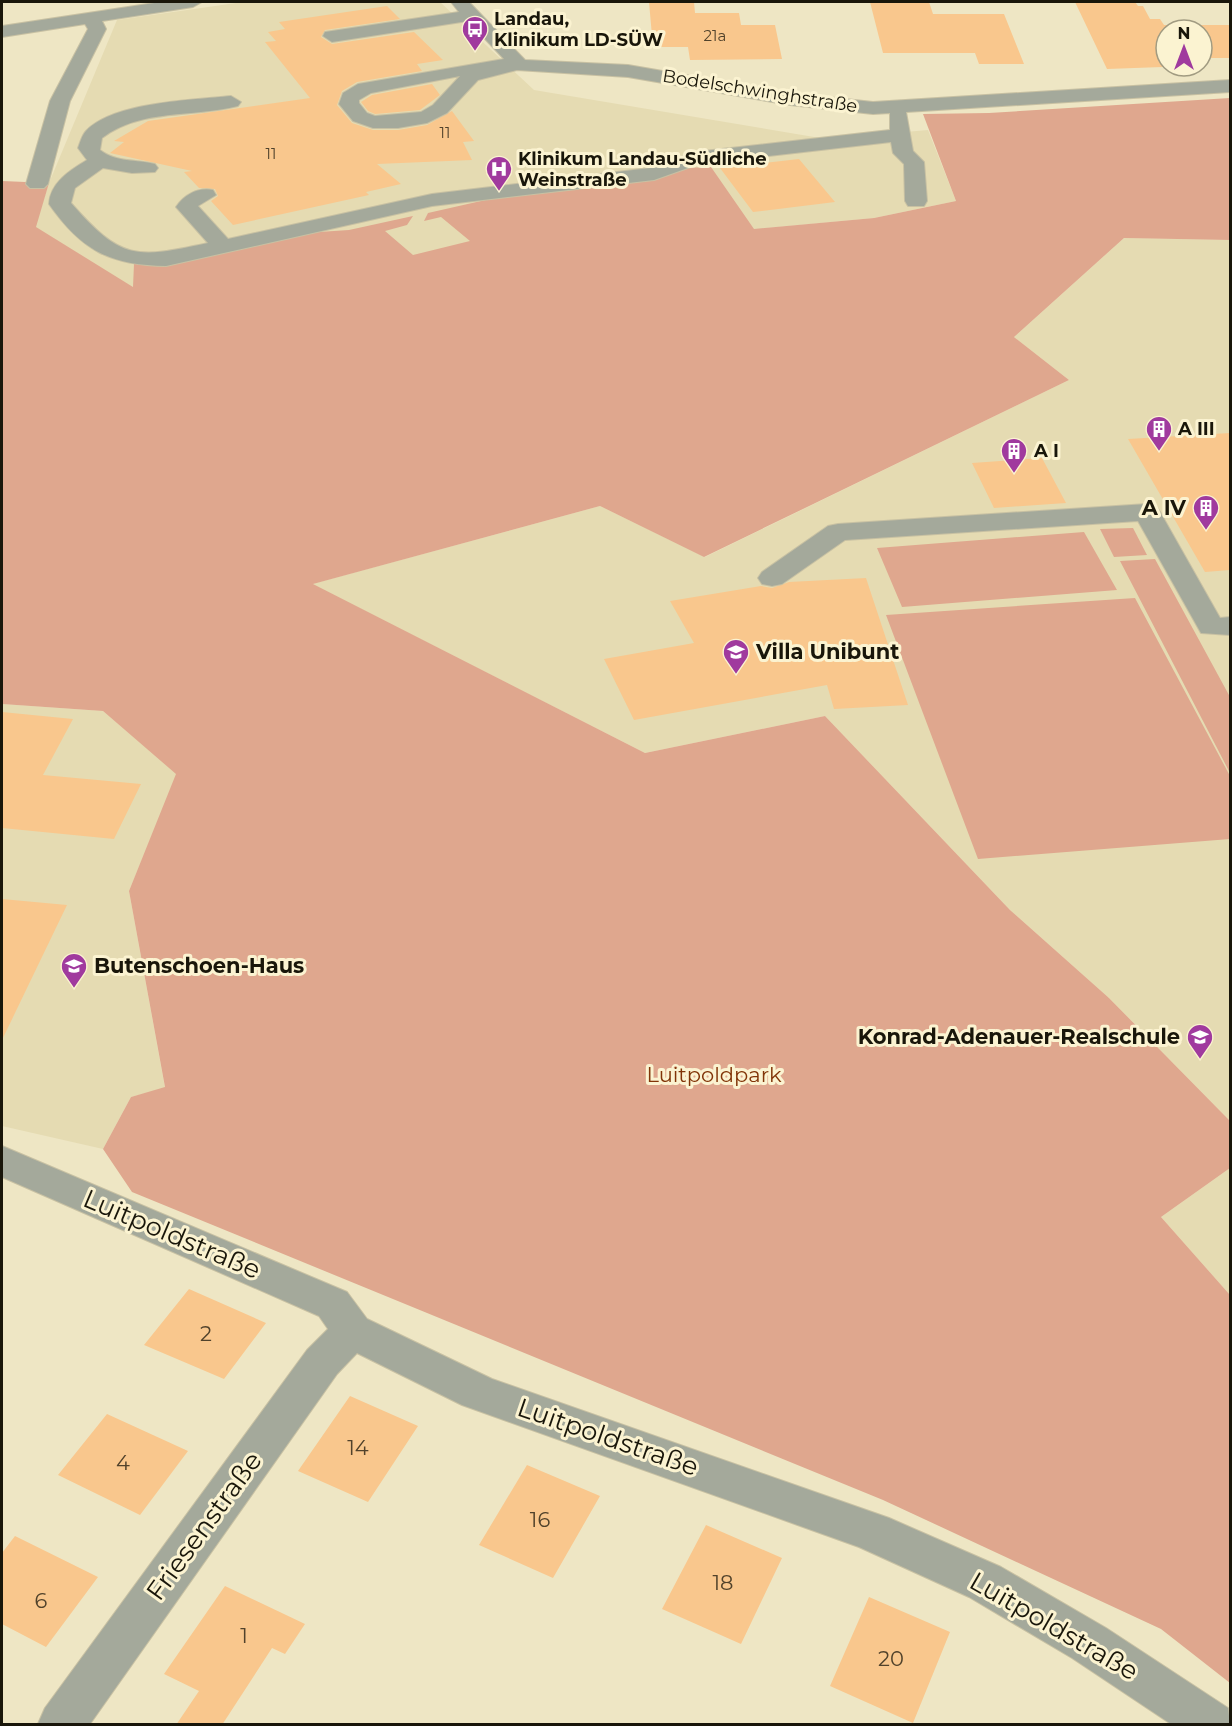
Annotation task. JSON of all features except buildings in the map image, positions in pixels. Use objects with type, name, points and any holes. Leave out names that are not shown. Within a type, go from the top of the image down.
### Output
[{"type":"street","points":[[2,31],[193,2]]},
{"type":"street","points":[[332,36],[468,5],[517,63]]},
{"type":"street","points":[[37,184],[57,111],[97,25],[90,17]]},
{"type":"street","points":[[70,42],[92,39]]},
{"type":"street","points":[[517,63],[479,73],[466,79],[440,109],[414,120],[366,120],[349,104],[350,97],[365,88],[445,73],[517,63]]},
{"type":"street","name":"Bodelschwinghstraße","points":[[517,63],[628,71],[790,99],[873,108],[1230,86]]},
{"type":"street","points":[[445,73],[462,75],[466,79]]},
{"type":"street","points":[[148,168],[102,160],[91,152],[88,143],[95,131],[105,124],[142,114],[231,102]]},
{"type":"street","points":[[896,106],[903,153],[914,162],[916,201]]},
{"type":"street","points":[[57,111],[105,124]]},
{"type":"street","points":[[102,160],[66,186],[59,200],[60,204],[98,247],[114,254],[145,259],[190,255],[432,200],[654,174],[695,158],[902,135]]},
{"type":"street","points":[[205,195],[190,202],[187,207],[224,247]]},
{"type":"street","points":[[772,578],[838,532],[1148,512],[1210,627],[1230,626]]},
{"type":"street","name":"Luitpoldstraße","points":[[2,1161],[333,1304],[352,1332],[477,1392],[852,1524],[985,1582],[1089,1643],[1211,1725]]},
{"type":"street","name":"Friesenstraße","points":[[62,1725],[321,1362],[352,1332]]},
{"type":"shaded area","name":"Klinikum Landau-Südliche Weinstraße","points":[[243,2],[440,2],[534,90],[826,139],[928,130],[956,201],[874,218],[134,288],[35,227],[49,183],[117,20]]},
{"type":"shaded area","points":[[1124,238],[1230,240],[1230,1121],[1109,998],[1010,910],[825,716],[645,753],[312,584],[600,506],[705,557],[1069,380],[1014,337]]},
{"type":"shaded area","name":"Butenschoen-Haus","points":[[2,704],[103,711],[177,774],[129,891],[165,1088],[131,1097],[103,1149],[2,1126]]},
{"type":"shaded area","points":[[1230,1168],[1230,1295],[1161,1217]]},
{"type":"green space","name":"Luitpoldpark","points":[[1230,98],[1230,240],[1124,238],[1014,337],[1069,380],[704,557],[600,506],[313,584],[645,753],[825,716],[1010,910],[1109,998],[1230,1121],[1230,1168],[1161,1217],[1230,1295],[1230,1683],[1161,1629],[883,1500],[132,1192],[103,1149],[131,1097],[165,1087],[129,891],[176,774],[103,711],[2,704],[2,181],[49,183],[36,227],[133,287],[134,264],[160,264],[304,233],[349,230],[413,216],[407,225],[385,231],[413,255],[470,241],[441,217],[424,221],[428,213],[503,196],[667,176],[684,168],[711,167],[754,229],[874,218],[956,201],[923,114],[989,113]]},
{"type":"green space","points":[[1133,528],[1147,555],[1114,557],[1100,529]]},
{"type":"green space","points":[[1084,532],[1117,590],[902,607],[877,548]]},
{"type":"green space","points":[[1155,559],[1230,697],[1230,773],[1120,561]]},
{"type":"green space","points":[[1135,598],[1230,776],[1230,839],[978,859],[886,615]]},
{"type":"place","name":"Landau, Klinikum LD-SÜW","points":[[475,52]]},
{"type":"place","name":"Klinikum Landau-Südliche Weinstraße","points":[[499,192]]},
{"type":"place","name":"A III","points":[[1159,452]]},
{"type":"place","name":"A I","points":[[1014,474]]},
{"type":"place","name":"A IV","points":[[1206,531]]},
{"type":"place","name":"Villa Unibunt","points":[[736,675]]},
{"type":"place","name":"Butenschoen-Haus","points":[[74,989]]},
{"type":"place","name":"Konrad-Adenauer-Realschule","points":[[1200,1060]]}]
